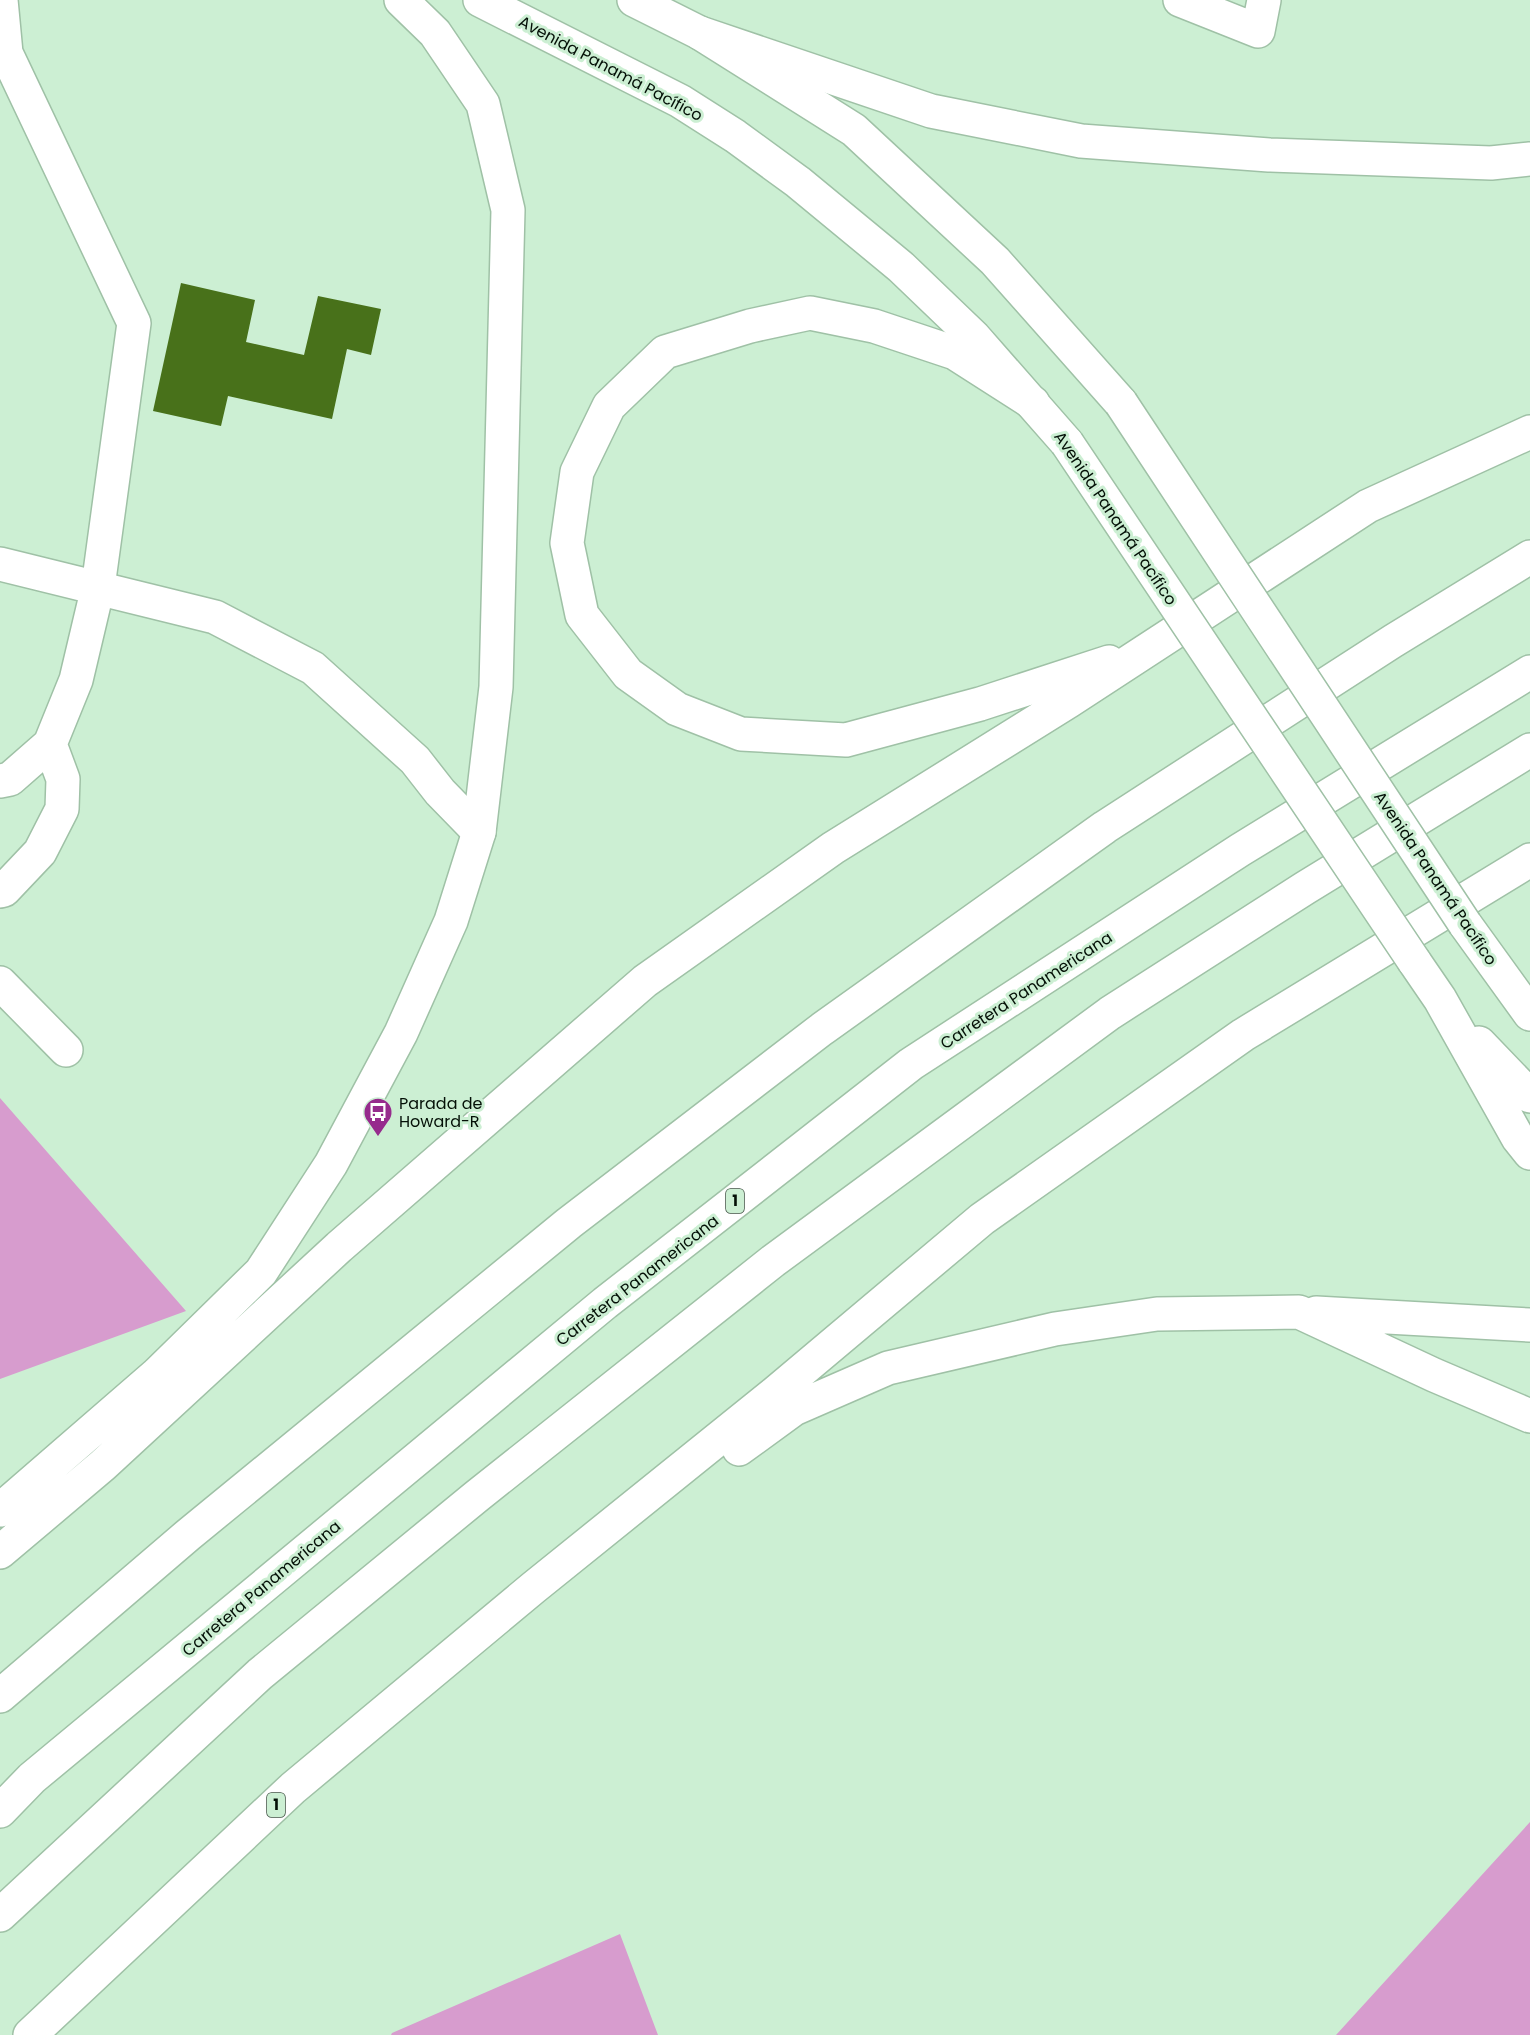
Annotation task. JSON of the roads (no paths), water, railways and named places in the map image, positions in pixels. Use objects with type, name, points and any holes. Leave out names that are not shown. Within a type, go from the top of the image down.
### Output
[{"type":"main road","points":[[0,781],[10,779],[50,744],[76,680],[98,587],[134,323],[6,53],[1,0]]},
{"type":"main road","points":[[0,1510],[157,1374],[261,1272],[331,1164],[401,1033],[451,921],[479,832],[496,687],[508,210],[483,104],[435,33],[401,0]]},
{"type":"main road","name":"Avenida Panamá Pacífico","points":[[480,0],[680,101],[735,136],[789,176],[902,267],[974,337],[1067,442],[1440,999],[1518,1138],[1530,1153]]},
{"type":"main road","name":"Avenida Panamá Pacífico","points":[[634,0],[700,33],[854,130],[995,261],[1121,403],[1465,924],[1530,1014]]},
{"type":"main road","points":[[1180,0],[1257,32],[1264,0]]},
{"type":"main road","points":[[700,33],[931,111],[1081,141],[1280,156],[1491,163],[1530,159]]},
{"type":"main road","points":[[1033,403],[955,353],[874,326],[810,313],[750,326],[665,352],[609,406],[577,472],[567,543],[582,615],[628,674],[677,709],[741,734],[753,735],[846,740],[980,704],[1150,648]]},
{"type":"main road","points":[[0,1552],[103,1465],[339,1247],[645,981],[833,848],[1069,701],[1368,506],[1530,432]]},
{"type":"main road","points":[[0,1696],[188,1535],[569,1222],[822,1029],[1105,827],[1393,641],[1530,556]]},
{"type":"main road","points":[[0,564],[215,617],[313,668],[415,760],[440,792],[479,832]]},
{"type":"main road","name":"Carretera Panamericana","points":[[0,1811],[41,1770],[605,1303],[911,1064],[1240,850],[1530,672]]},
{"type":"main road","points":[[0,891],[4,890],[40,852],[62,809],[63,779],[50,744]]},
{"type":"main road","points":[[0,1915],[260,1674],[477,1496],[774,1261],[1110,1013],[1305,888],[1530,750]]},
{"type":"main road","name":"1","points":[[30,2035],[294,1788],[533,1588],[775,1393],[982,1219],[1243,1035],[1530,860]]},
{"type":"main road","points":[[0,983],[66,1050]]},
{"type":"main road","name":"Avenida Panamá Pacífico","points":[[1440,999],[1530,1096]]},
{"type":"main road","points":[[533,1588],[742,1447],[794,1409],[888,1368],[1055,1329],[1157,1314],[1299,1312],[1530,1324]]},
{"type":"main road","points":[[1299,1312],[1434,1375],[1530,1416]]},
{"type":"place","name":"Parada de Howard-R","points":[[378,1138]]}]
